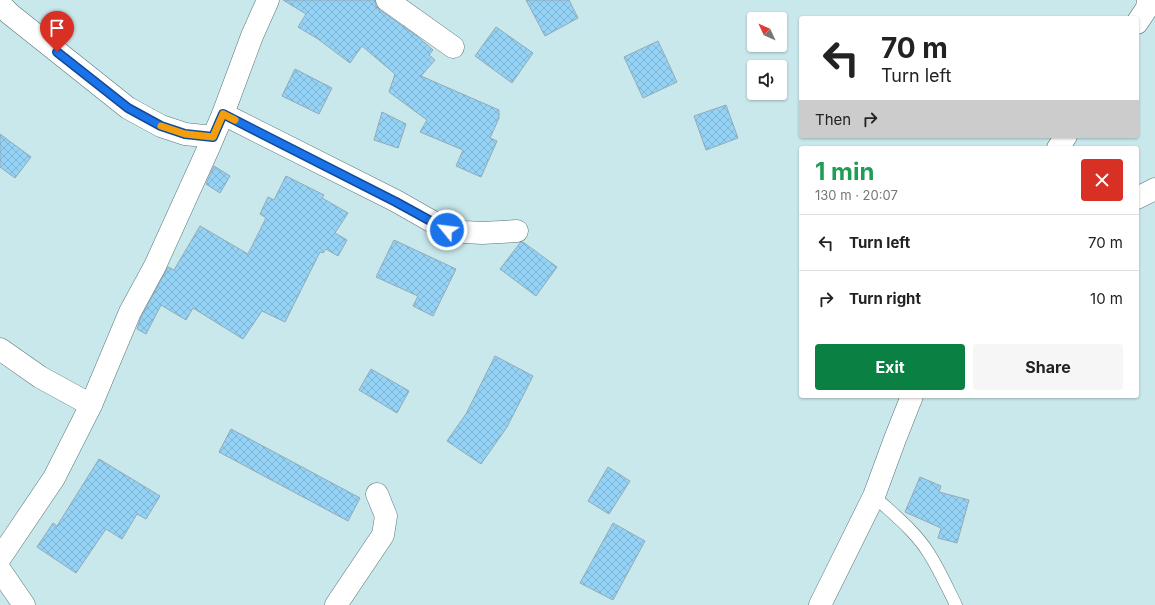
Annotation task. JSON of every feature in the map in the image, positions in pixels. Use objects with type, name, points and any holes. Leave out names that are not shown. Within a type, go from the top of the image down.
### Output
[{"type":"street","points":[[0,558],[54,478],[91,405],[130,312],[155,266],[213,137],[252,36],[268,0]]},
{"type":"street","points":[[387,0],[453,47]]},
{"type":"street","points":[[1139,20],[1147,8],[1148,0]]},
{"type":"street","points":[[0,4],[10,14],[128,108],[161,126],[185,134],[213,137]]},
{"type":"street","points":[[223,114],[396,202],[447,230],[476,233],[518,231]]},
{"type":"street","points":[[1139,197],[1155,190]]},
{"type":"street","points":[[0,349],[40,377],[91,405]]},
{"type":"street","points":[[820,605],[874,496],[911,398]]},
{"type":"street","points":[[336,605],[383,535],[386,516],[377,494]]},
{"type":"street","points":[[0,570],[24,605]]},
{"type":"lane","points":[[874,496],[917,537],[938,569],[956,605]]},
{"type":"building","points":[[283,0],[375,0],[376,6],[380,10],[417,36],[433,50],[429,55],[435,60],[421,76],[499,110],[499,118],[490,138],[497,141],[481,177],[456,166],[463,150],[420,132],[427,120],[389,92],[395,74],[362,46],[350,63],[318,39],[298,27],[306,14]]},
{"type":"building","points":[[526,0],[569,0],[578,18],[545,36]]},
{"type":"building","points":[[496,27],[533,53],[512,83],[475,56]]},
{"type":"building","points":[[658,41],[677,82],[643,98],[624,57]]},
{"type":"building","points":[[295,69],[332,88],[319,114],[282,96]]},
{"type":"building","points":[[726,105],[738,138],[706,150],[694,116]]},
{"type":"building","points":[[382,112],[406,124],[398,148],[374,140]]},
{"type":"building","points":[[0,134],[31,157],[15,178],[0,167]]},
{"type":"building","points":[[214,166],[230,176],[220,193],[206,184]]},
{"type":"building","points":[[286,176],[324,195],[322,198],[348,213],[335,233],[347,240],[338,256],[326,249],[323,253],[320,252],[285,322],[262,311],[243,339],[193,308],[186,320],[161,305],[146,334],[137,329],[141,317],[168,267],[174,270],[200,226],[248,254],[266,218],[260,214],[268,197],[274,200]]},
{"type":"building","points":[[394,240],[456,269],[433,316],[413,306],[418,296],[376,277]]},
{"type":"building","points":[[523,242],[557,267],[536,296],[500,269],[520,243]]},
{"type":"building","points":[[495,356],[533,376],[507,427],[481,464],[447,441],[466,414]]},
{"type":"building","points":[[371,369],[409,391],[397,413],[359,390]]},
{"type":"building","points":[[231,429],[360,498],[348,521],[219,452]]},
{"type":"building","points":[[99,459],[160,496],[146,519],[137,514],[122,539],[106,529],[76,573],[37,547],[53,523],[57,526]]},
{"type":"building","points":[[608,467],[630,481],[609,514],[588,501]]},
{"type":"building","points":[[920,477],[941,486],[939,492],[969,500],[957,543],[938,538],[941,528],[905,512]]},
{"type":"building","points":[[613,523],[645,541],[613,600],[580,583]]},
{"type":"slow traffic","points":[[161,126],[185,134],[213,137],[223,114],[235,120]]},
{"type":"route","points":[[57,52],[128,108],[161,126],[185,134],[213,137],[223,114],[396,202],[447,230]]}]
